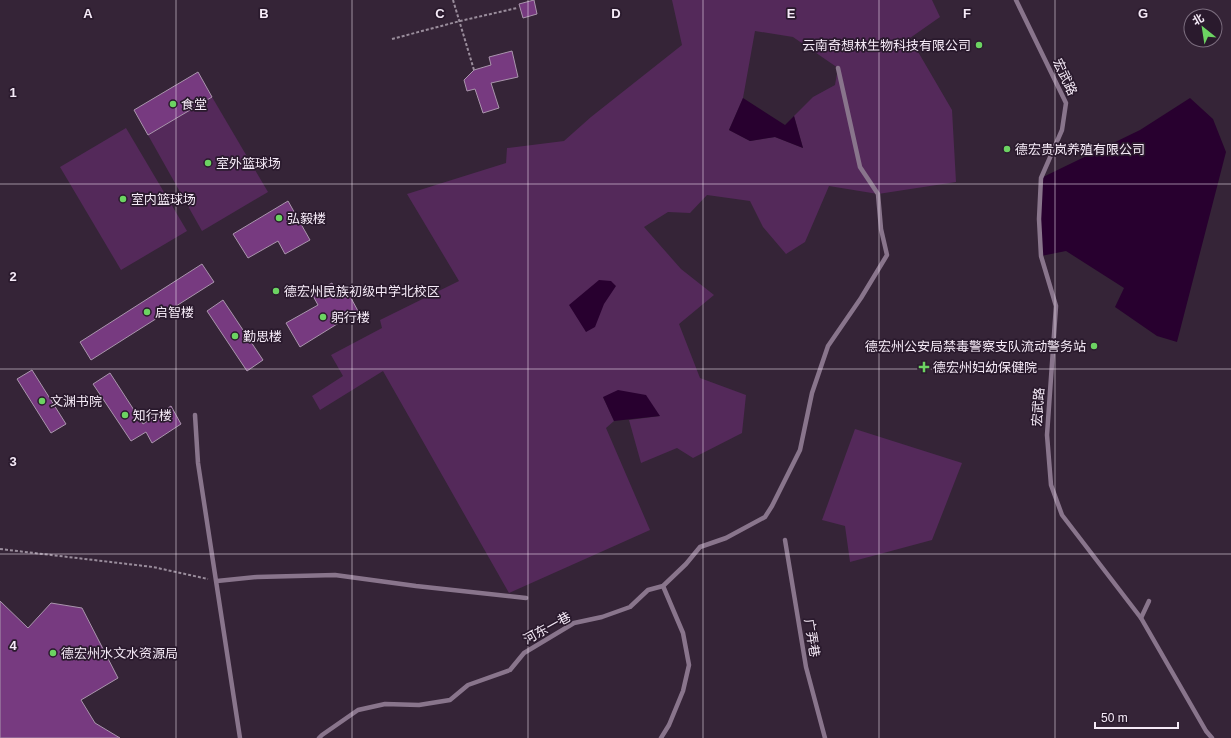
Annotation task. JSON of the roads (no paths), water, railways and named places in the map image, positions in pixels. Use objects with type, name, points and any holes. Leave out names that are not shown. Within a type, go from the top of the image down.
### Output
[{"type":"lane","name":"宏武路","points":[[1016,0],[1066,103],[1062,130],[1041,178],[1041,256],[1056,306],[1047,435],[1051,486],[1062,515],[1141,618],[1206,731],[1212,738]]},
{"type":"lane","name":"河东一巷","points":[[319,738],[358,710],[385,704],[419,704],[450,700],[468,685],[510,670],[524,653],[574,623],[602,617],[630,607],[648,590],[663,586],[686,564],[700,547],[726,538],[765,517],[800,450],[812,394],[828,346],[861,298],[887,255],[881,229],[878,194],[860,167],[838,68]]},
{"type":"lane","points":[[195,415],[198,464],[240,738]]},
{"type":"lane","name":"广弄巷","points":[[785,540],[806,668],[825,738]]},
{"type":"lane","points":[[217,581],[257,577],[335,575],[526,598]]},
{"type":"lane","points":[[661,738],[669,725],[683,691],[689,665],[683,633],[663,586]]},
{"type":"lane","points":[[1141,618],[1149,601]]},
{"type":"place","name":"云南奇想林生物科技有限公司","points":[[979,45]]},
{"type":"place","name":"食堂","points":[[173,104]]},
{"type":"place","name":"德宏贵岚养殖有限公司","points":[[1007,149]]},
{"type":"place","name":"室外篮球场","points":[[208,163]]},
{"type":"place","name":"室内篮球场","points":[[123,199]]},
{"type":"place","name":"弘毅楼","points":[[279,218]]},
{"type":"place","name":"德宏州民族初级中学北校区","points":[[276,291]]},
{"type":"place","name":"启智楼","points":[[147,312]]},
{"type":"place","name":"躬行楼","points":[[323,317]]},
{"type":"place","name":"勤思楼","points":[[235,336]]},
{"type":"place","name":"德宏州公安局禁毒警察支队流动警务站","points":[[1094,346]]},
{"type":"place","name":"德宏州妇幼保健院","points":[[924,367]]},
{"type":"place","name":"文渊书院","points":[[42,401]]},
{"type":"place","name":"知行楼","points":[[125,415]]},
{"type":"place","name":"德宏州水文水资源局","points":[[53,653]]}]
